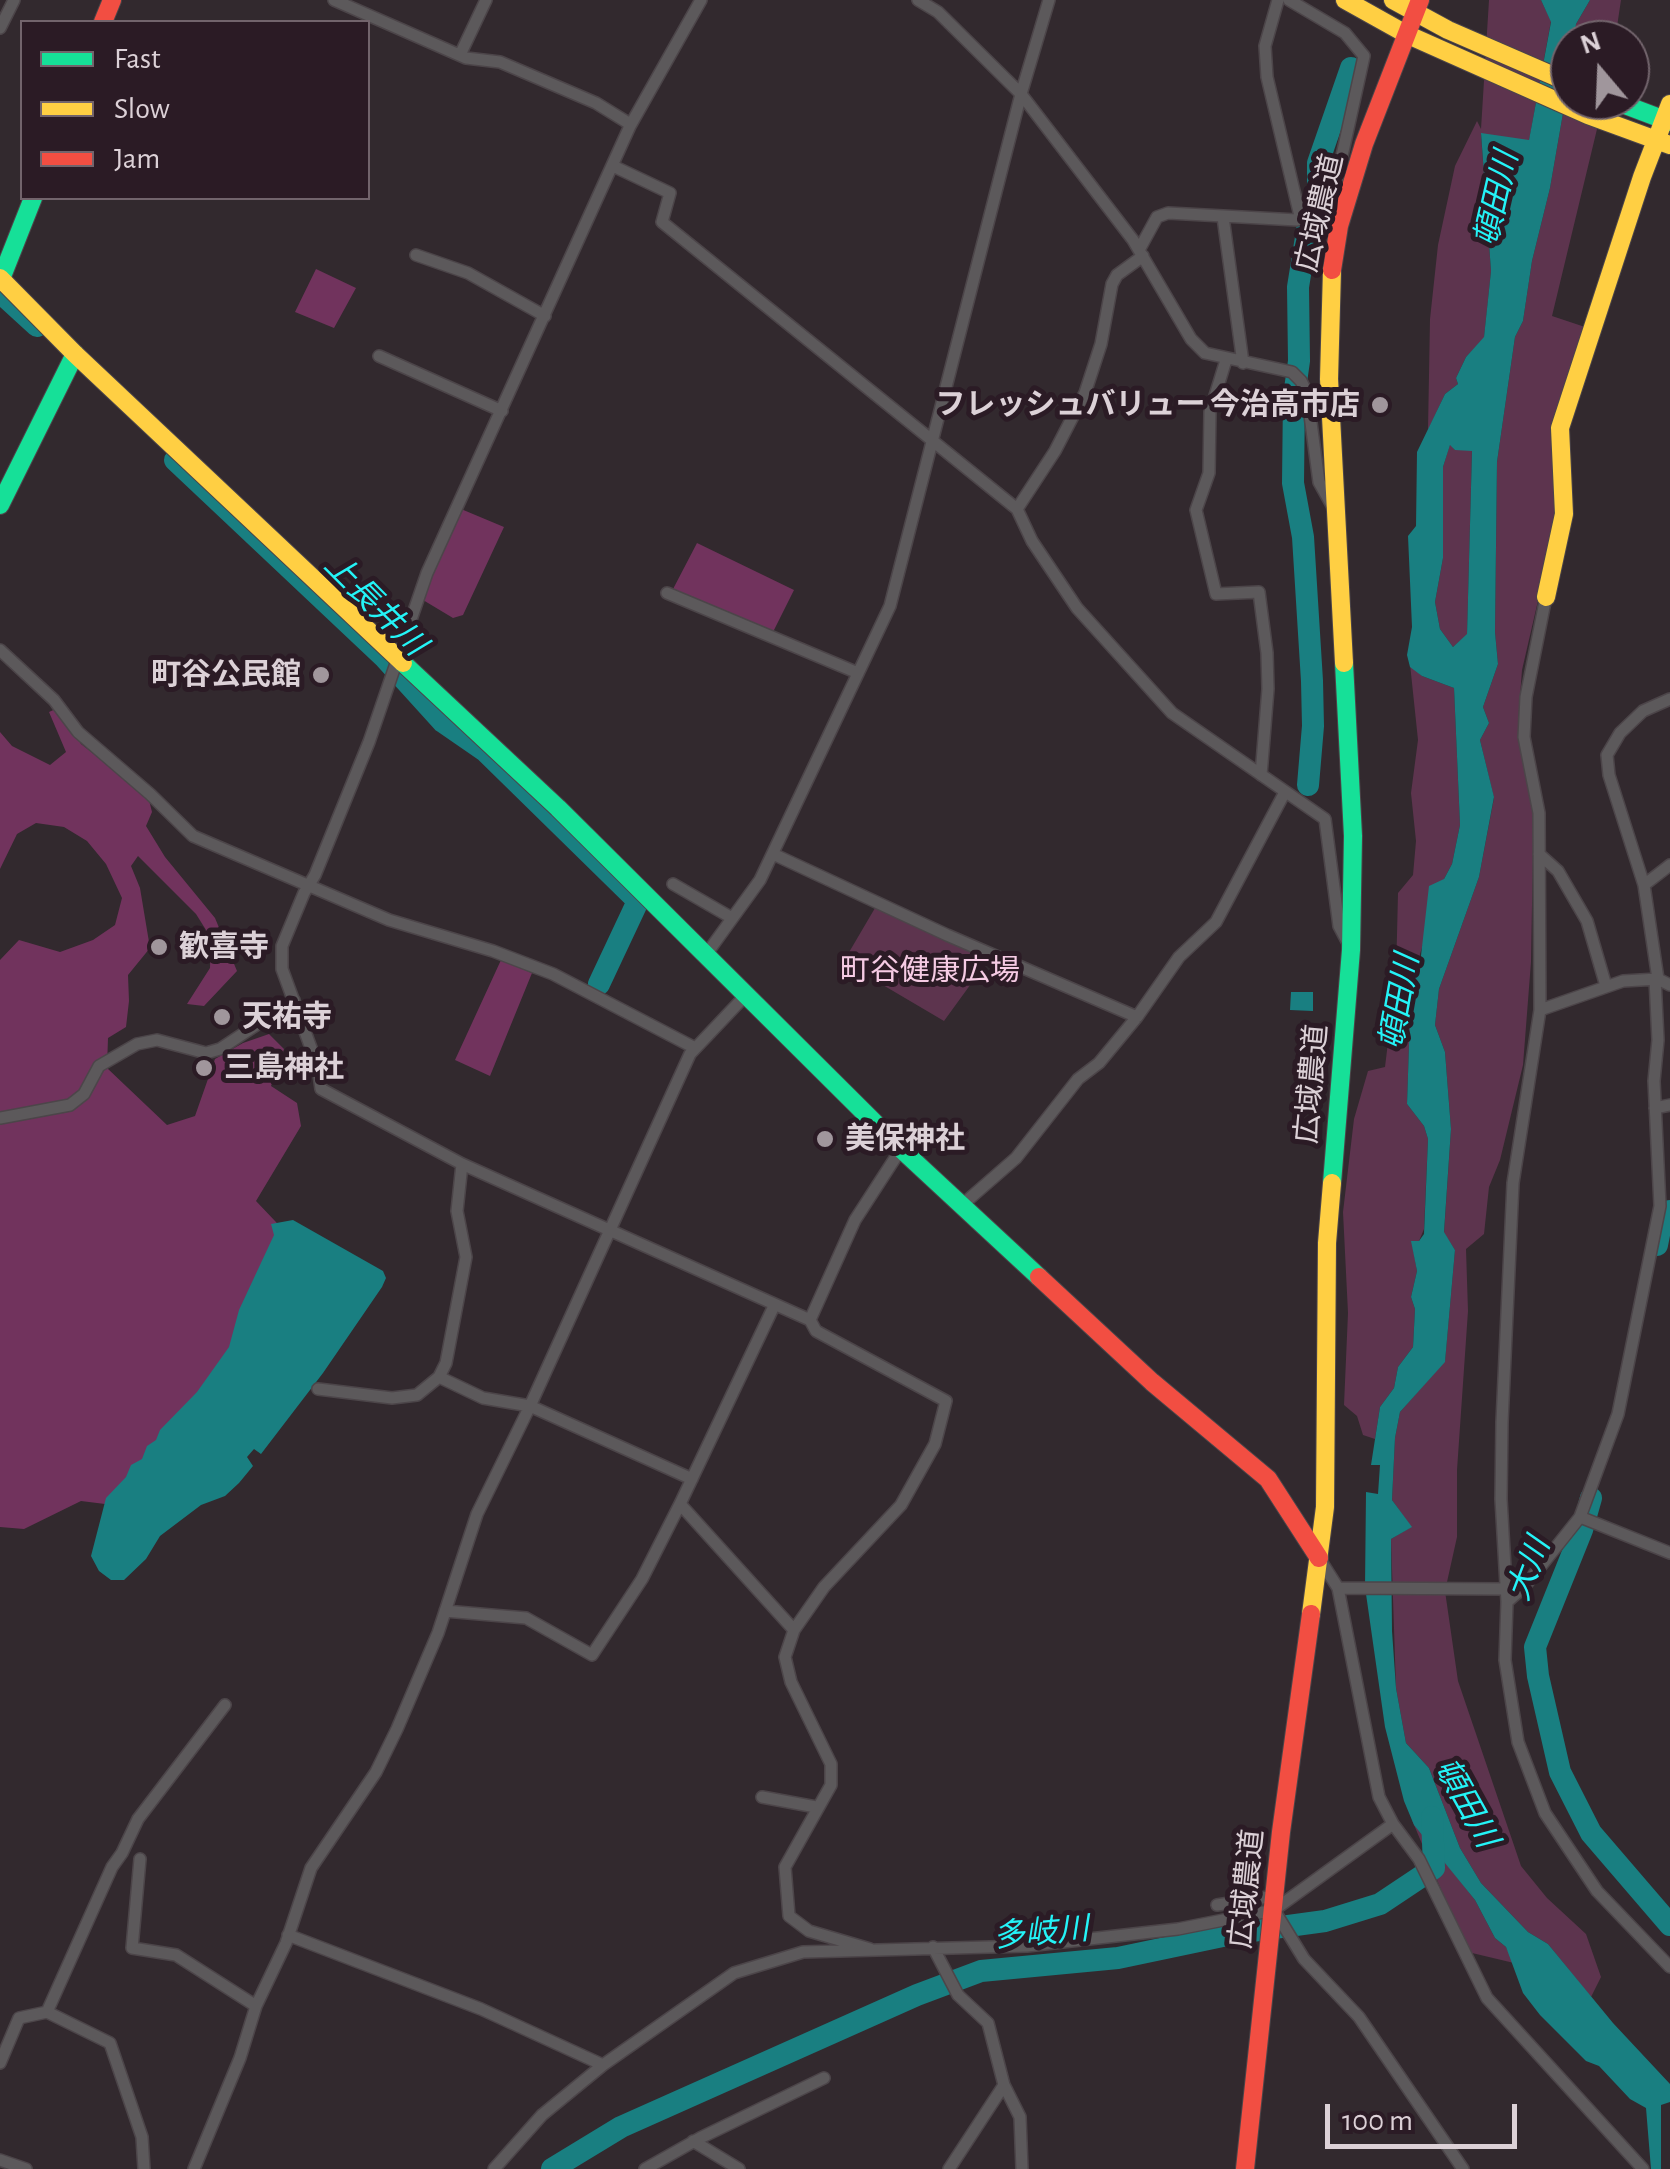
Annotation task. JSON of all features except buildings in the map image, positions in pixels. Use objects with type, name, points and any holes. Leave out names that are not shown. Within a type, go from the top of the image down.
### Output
[{"type":"main road","points":[[1345,0],[1406,34],[1588,115],[1662,143]]},
{"type":"main road","points":[[1393,0],[1418,6],[1448,30],[1550,74]]},
{"type":"main road","name":"広域農道","points":[[1245,2169],[1281,1832],[1325,1506],[1327,1243],[1351,950],[1353,836],[1329,379],[1332,269],[1364,144],[1418,6]]},
{"type":"main road","points":[[1546,596],[1564,514],[1560,428],[1662,143],[1668,115]]},
{"type":"main road","points":[[33,200],[1,278],[74,354],[558,808],[902,1149],[1152,1382],[1268,1479],[1319,1558]]},
{"type":"main road","points":[[0,505],[74,354]]},
{"type":"street","points":[[0,28],[14,0]]},
{"type":"street","points":[[334,0],[460,55],[500,62],[596,102],[630,124]]},
{"type":"street","points":[[460,55],[486,0]]},
{"type":"street","points":[[701,0],[630,124],[427,573],[369,742],[282,946],[282,969],[318,1066],[321,1089],[462,1164],[810,1320],[816,1331],[946,1400],[935,1444],[900,1506],[824,1587],[794,1630],[785,1658],[790,1682],[830,1764],[831,1785],[784,1867],[789,1916],[809,1931],[870,1949]]},
{"type":"street","points":[[918,0],[938,12],[1020,94],[1088,178],[1204,353],[1292,372],[1301,381],[1307,393],[1319,482],[1333,506]]},
{"type":"street","points":[[705,956],[760,880],[890,606],[1020,94],[1049,0]]},
{"type":"street","points":[[1017,509],[1056,451],[1085,393],[1101,344],[1112,284],[1141,253],[1157,217],[1168,213],[1297,220],[1300,216],[1267,77],[1266,46],[1278,0]]},
{"type":"street","points":[[1289,0],[1345,33],[1364,56],[1332,201],[1340,226]]},
{"type":"street","points":[[613,166],[670,193],[662,222],[1017,509],[1032,541],[1077,608],[1172,713],[1324,819],[1339,926],[1351,950]]},
{"type":"street","points":[[1223,217],[1243,363]]},
{"type":"street","points":[[416,255],[468,273],[545,316]]},
{"type":"street","points":[[379,356],[502,412]]},
{"type":"street","points":[[1226,360],[1210,412],[1209,473],[1196,510],[1216,594],[1259,592],[1268,654],[1262,775]]},
{"type":"street","points":[[666,593],[858,672]]},
{"type":"street","points":[[1546,596],[1526,697],[1525,724],[1539,813],[1540,1010],[1513,1183],[1502,1422],[1504,1660],[1516,1728],[1544,1812],[1597,1891],[1670,1967]]},
{"type":"street","points":[[0,650],[54,700],[78,732],[193,836],[388,920],[553,974],[696,1048]]},
{"type":"street","points":[[1338,1588],[1506,1596],[1525,1586],[1580,1517],[1618,1414],[1656,1228],[1660,1175],[1654,1081],[1661,981],[1644,886],[1609,775],[1607,754],[1620,733],[1644,711],[1670,699]]},
{"type":"street","points":[[962,1205],[1016,1158],[1078,1080],[1138,1016],[1179,957],[1216,922],[1285,792]]},
{"type":"street","points":[[773,854],[947,935],[1138,1016]]},
{"type":"street","points":[[1539,854],[1558,871],[1587,921],[1606,986]]},
{"type":"street","points":[[1644,886],[1670,866]]},
{"type":"street","points":[[672,884],[732,918]]},
{"type":"street","points":[[1540,1010],[1606,986],[1661,981]]},
{"type":"street","points":[[194,2169],[311,1868],[376,1772],[397,1729],[445,1611],[477,1514],[690,1054],[745,996]]},
{"type":"street","points":[[0,1118],[70,1106],[84,1094],[99,1066],[137,1044],[156,1040],[206,1052],[220,1050],[294,1000]]},
{"type":"street","points":[[1655,1108],[1670,1105]]},
{"type":"street","points":[[810,1320],[855,1220],[902,1149]]},
{"type":"street","points":[[318,1389],[417,1395],[439,1377],[446,1363],[452,1314],[466,1257],[457,1211],[462,1164]]},
{"type":"street","points":[[1656,1228],[1670,1216]]},
{"type":"street","points":[[445,1611],[526,1618],[592,1654],[642,1579],[774,1306]]},
{"type":"street","points":[[439,1377],[483,1398],[530,1406],[692,1479]]},
{"type":"street","points":[[680,1504],[794,1630]]},
{"type":"street","points":[[1580,1517],[1670,1553]]},
{"type":"street","points":[[1319,1558],[1338,1588],[1379,1797],[1418,1859],[1487,1998],[1643,2169]]},
{"type":"street","points":[[47,2012],[112,1867],[138,1820],[225,1705]]},
{"type":"street","points":[[762,1798],[816,1807]]},
{"type":"street","points":[[494,2169],[542,2116],[603,2065],[734,1973],[803,1952],[1027,1946],[1178,1929],[1274,1903],[1394,1824]]},
{"type":"street","points":[[140,1859],[132,1948],[176,1955],[256,2006]]},
{"type":"street","points":[[1217,1906],[1274,1903]]},
{"type":"street","points":[[1274,1903],[1304,1959],[1359,2018],[1457,2167]]},
{"type":"street","points":[[288,1935],[515,2023],[603,2065]]},
{"type":"street","points":[[933,1947],[958,1995],[988,2024],[1004,2086],[1020,2117],[1022,2169]]},
{"type":"street","points":[[0,2063],[19,2018],[47,2012],[110,2042],[142,2137],[144,2169]]},
{"type":"street","points":[[645,2169],[824,2078]]},
{"type":"street","points":[[950,2169],[1004,2086]]},
{"type":"street","points":[[693,2142],[739,2169]]},
{"type":"street","points":[[0,2160],[26,2169]]},
{"type":"green space","points":[[1489,0],[1541,0],[1550,26],[1529,141],[1481,134],[1491,271],[1484,338],[1466,357],[1456,378],[1458,384],[1445,394],[1428,430],[1430,319],[1438,245],[1455,166],[1477,121],[1481,129]]},
{"type":"green space","points":[[1590,0],[1621,0],[1618,20],[1578,20]]},
{"type":"green space","points":[[1562,120],[1599,120],[1552,316],[1585,327],[1551,425],[1558,514],[1522,670],[1518,723],[1533,811],[1531,962],[1523,1065],[1500,1160],[1489,1187],[1484,1234],[1466,1249],[1468,1311],[1457,1470],[1457,1537],[1445,1591],[1458,1681],[1521,1866],[1547,1898],[1586,1934],[1601,1977],[1591,1997],[1548,1944],[1528,1932],[1481,1883],[1460,1848],[1429,1768],[1406,1743],[1396,1688],[1391,1539],[1411,1527],[1392,1500],[1400,1412],[1445,1361],[1455,1250],[1444,1233],[1451,1129],[1445,1052],[1435,1025],[1439,989],[1479,877],[1494,798],[1480,740],[1489,723],[1483,707],[1498,664],[1497,462],[1515,337],[1523,321],[1532,261]]},
{"type":"green space","points":[[1450,444],[1455,450],[1472,450],[1467,635],[1453,647],[1440,629],[1435,602],[1443,558],[1443,467]]},
{"type":"green space","points":[[1410,664],[1422,676],[1454,688],[1460,825],[1452,864],[1420,954],[1419,973],[1411,985],[1407,1104],[1424,1126],[1428,1139],[1424,1229],[1419,1241],[1412,1242],[1417,1271],[1411,1297],[1415,1309],[1413,1347],[1398,1367],[1394,1388],[1380,1407],[1375,1439],[1363,1435],[1357,1416],[1344,1405],[1348,1313],[1343,1212],[1354,1119],[1368,1071],[1385,1067],[1396,976],[1398,893],[1413,875],[1416,841],[1411,793],[1418,740]]},
{"type":"green space","name":"町谷健康広場","points":[[875,908],[989,959],[944,1021],[871,978],[848,954]]},
{"type":"green space","points":[[1412,1820],[1475,1900],[1514,1963],[1472,1953],[1458,1930]]},
{"type":"shaded area","points":[[316,269],[356,288],[334,328],[295,312]]},
{"type":"shaded area","points":[[461,509],[504,527],[463,615],[453,618],[423,600]]},
{"type":"shaded area","points":[[697,543],[794,590],[772,634],[672,591]]},
{"type":"shaded area","points":[[60,707],[81,744],[148,796],[152,812],[146,826],[165,857],[215,918],[237,971],[204,1006],[187,1004],[210,968],[211,938],[196,914],[138,856],[131,866],[140,888],[150,948],[128,975],[126,1027],[108,1038],[107,1068],[167,1125],[195,1116],[215,1059],[269,1034],[284,1049],[271,1086],[297,1103],[301,1126],[256,1201],[294,1241],[240,1358],[121,1506],[81,1501],[24,1529],[0,1527],[0,960],[19,940],[60,952],[93,940],[115,925],[122,898],[106,864],[87,841],[64,827],[36,823],[17,834],[0,869],[0,732],[12,746],[50,765],[66,752],[49,712]]},
{"type":"shaded area","points":[[501,960],[532,973],[490,1076],[455,1060]]},
{"type":"water","points":[[1541,0],[1590,0],[1578,20],[1550,20]]},
{"type":"water","name":"頓田川","points":[[1550,27],[1550,120],[1562,120],[1523,321],[1515,337],[1497,462],[1498,664],[1483,707],[1489,723],[1480,740],[1494,797],[1479,877],[1439,989],[1435,1025],[1445,1052],[1451,1129],[1444,1232],[1455,1250],[1445,1362],[1400,1412],[1392,1500],[1412,1527],[1391,1539],[1392,1631],[1396,1688],[1406,1743],[1429,1768],[1460,1848],[1481,1883],[1528,1932],[1548,1944],[1670,2084],[1670,2102],[1661,2105],[1661,2169],[1651,2169],[1646,2108],[1630,2099],[1599,2066],[1586,2061],[1540,2015],[1523,1993],[1506,1947],[1495,1938],[1475,1900],[1414,1825],[1385,1727],[1365,1587],[1366,1492],[1378,1494],[1380,1465],[1371,1465],[1380,1407],[1394,1388],[1398,1367],[1413,1347],[1415,1309],[1411,1297],[1417,1271],[1411,1241],[1419,1241],[1424,1234],[1428,1139],[1424,1126],[1407,1104],[1411,985],[1419,973],[1429,886],[1444,879],[1452,864],[1460,825],[1454,688],[1422,676],[1410,667],[1407,655],[1412,627],[1408,536],[1416,526],[1417,452],[1445,394],[1458,384],[1456,378],[1466,357],[1484,337],[1491,271],[1481,133],[1529,140]],"holes":[[[1450,445],[1455,450],[1472,451],[1467,634],[1453,647],[1440,629],[1435,602],[1443,558],[1443,467]]]},
{"type":"water","points":[[1291,992],[1313,992],[1313,1011],[1290,1010]]},
{"type":"water","points":[[293,1220],[383,1271],[386,1278],[382,1287],[261,1454],[254,1449],[247,1457],[253,1466],[239,1483],[160,1536],[146,1559],[124,1580],[111,1580],[99,1571],[91,1556],[106,1498],[126,1477],[131,1465],[142,1459],[160,1430],[197,1392],[229,1347],[239,1310],[274,1235],[271,1224]]},
{"type":"waterway","points":[[1308,785],[1312,681],[1303,537],[1293,483],[1298,287],[1308,225],[1318,198],[1318,163],[1351,68]]},
{"type":"waterway","name":"上長井川","points":[[0,292],[37,326]]},
{"type":"waterway","name":"上長井川","points":[[175,460],[385,658],[443,722],[485,751],[638,901],[599,984]]},
{"type":"waterway","name":"大川","points":[[1657,1245],[1662,1219],[1670,1211]]},
{"type":"waterway","name":"大川","points":[[1591,1498],[1535,1647],[1538,1676],[1560,1772],[1591,1833],[1670,1925]]},
{"type":"waterway","name":"多岐川","points":[[552,2169],[621,2127],[917,1995],[981,1971],[1118,1958],[1237,1933],[1325,1921],[1380,1904],[1434,1868],[1432,1817]]},
{"type":"traffic: fast","points":[[1650,114],[1670,122]]},
{"type":"traffic: fast","points":[[1,279],[32,200]]},
{"type":"traffic: fast","points":[[0,505],[75,354]]},
{"type":"traffic: fast","points":[[403,663],[558,808],[901,1149],[1039,1277]]},
{"type":"traffic: fast","points":[[1332,1183],[1351,950],[1353,836],[1344,663]]},
{"type":"traffic: slow","points":[[1345,0],[1406,34],[1588,115],[1670,145]]},
{"type":"traffic: slow","points":[[1393,0],[1448,30],[1550,74]]},
{"type":"traffic: slow","points":[[1546,597],[1564,514],[1560,428],[1642,177],[1670,104]]},
{"type":"traffic: slow","points":[[1332,270],[1329,379],[1344,663]]},
{"type":"traffic: slow","points":[[0,278],[75,354],[403,663]]},
{"type":"traffic: slow","points":[[1311,1614],[1325,1507],[1327,1243],[1332,1183]]},
{"type":"traffic: jam","points":[[104,20],[112,0]]},
{"type":"traffic: jam","points":[[1332,270],[1339,226],[1364,144],[1420,0]]},
{"type":"traffic: jam","points":[[1039,1277],[1152,1382],[1268,1479],[1319,1558]]},
{"type":"traffic: jam","points":[[1245,2169],[1281,1832],[1311,1614]]},
{"type":"place","name":"フレッシュバリュー 今治高市店","points":[[1380,405]]},
{"type":"place","name":"町谷公民館","points":[[321,675]]},
{"type":"place","name":"歓喜寺","points":[[159,947]]},
{"type":"place","name":"天祐寺","points":[[222,1017]]},
{"type":"place","name":"三島神社","points":[[204,1068]]},
{"type":"place","name":"美保神社","points":[[825,1139]]}]
